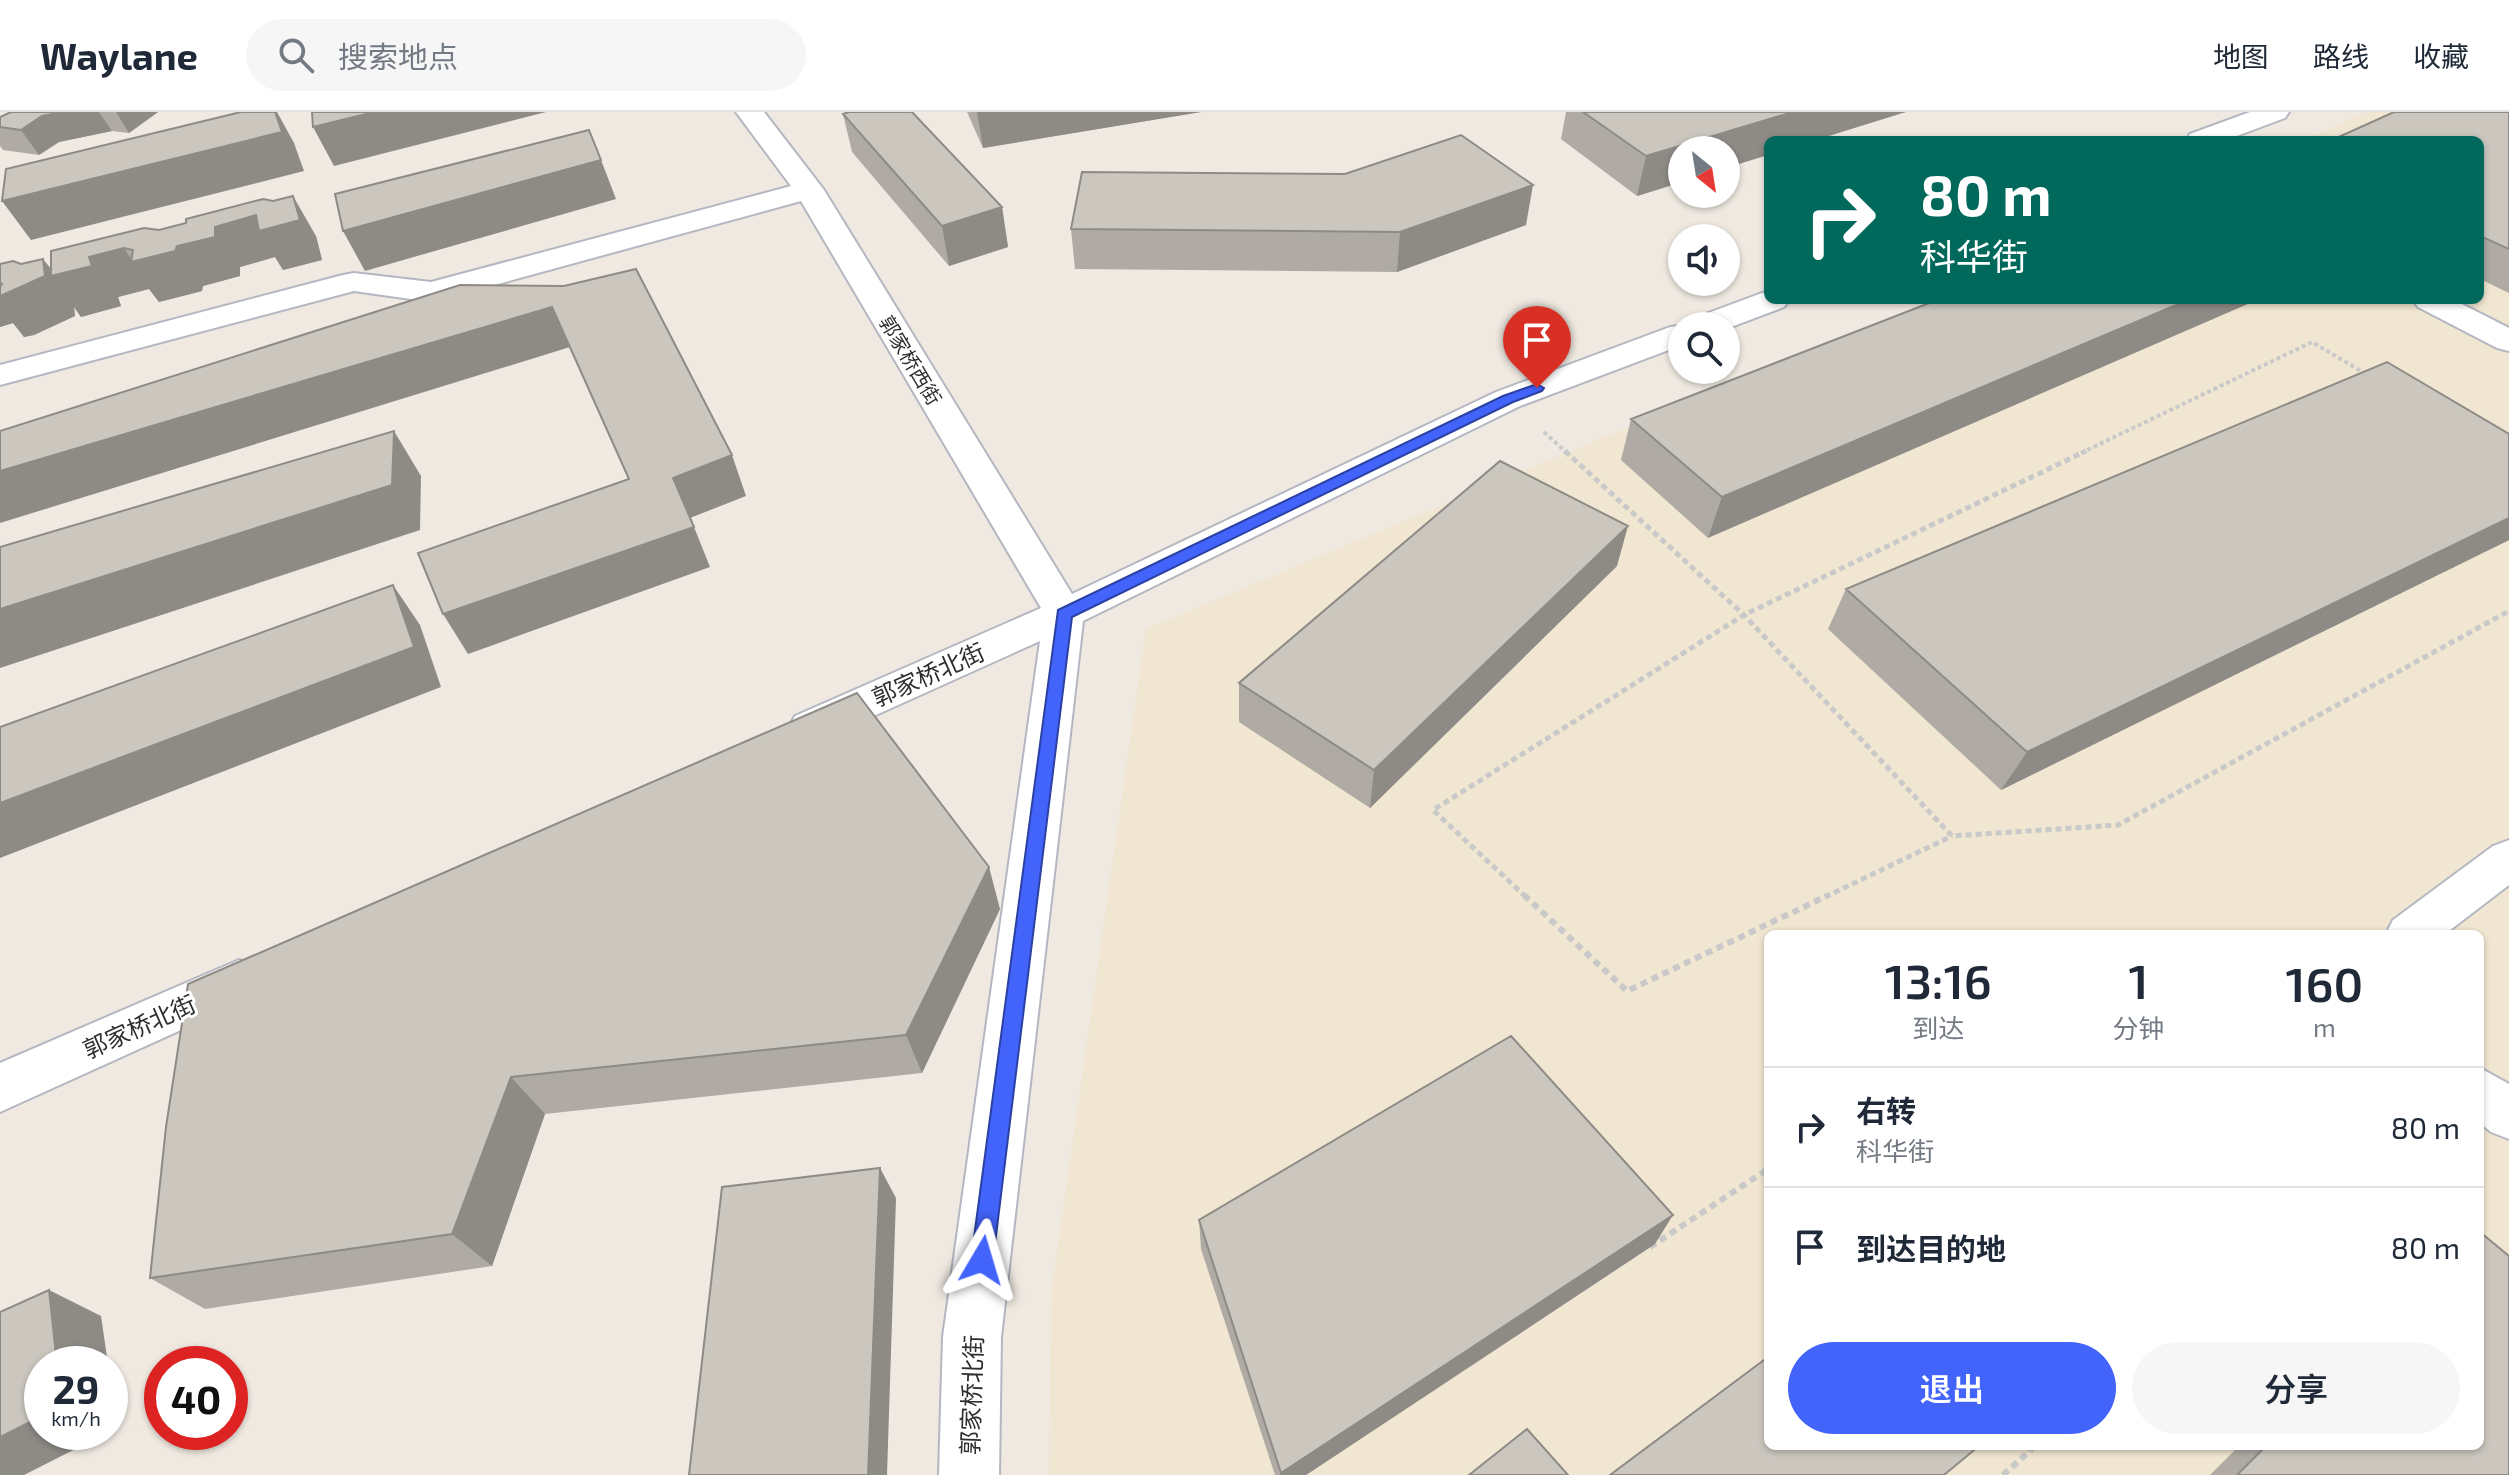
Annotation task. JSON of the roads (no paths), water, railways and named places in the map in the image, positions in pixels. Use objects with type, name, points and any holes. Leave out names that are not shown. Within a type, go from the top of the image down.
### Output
[{"type":"street","name":"郭家桥西街","points":[[750,112],[809,190],[1064,614]]},
{"type":"street","points":[[2211,136],[2275,112]]},
{"type":"street","points":[[0,375],[354,282],[432,292],[809,190]]},
{"type":"street","points":[[1740,312],[1764,303]]},
{"type":"street","points":[[2437,304],[2509,341]]},
{"type":"street","points":[[1064,614],[1508,399],[1668,339]]},
{"type":"street","name":"郭家桥北街","points":[[773,744],[1064,614]]},
{"type":"street","name":"郭家桥北街","points":[[969,1475],[972,1337],[1064,614]]},
{"type":"street","points":[[2415,930],[2509,859]]},
{"type":"street","name":"郭家桥北街","points":[[0,1088],[277,964]]},
{"type":"street","points":[[2484,1095],[2509,1115]]}]
